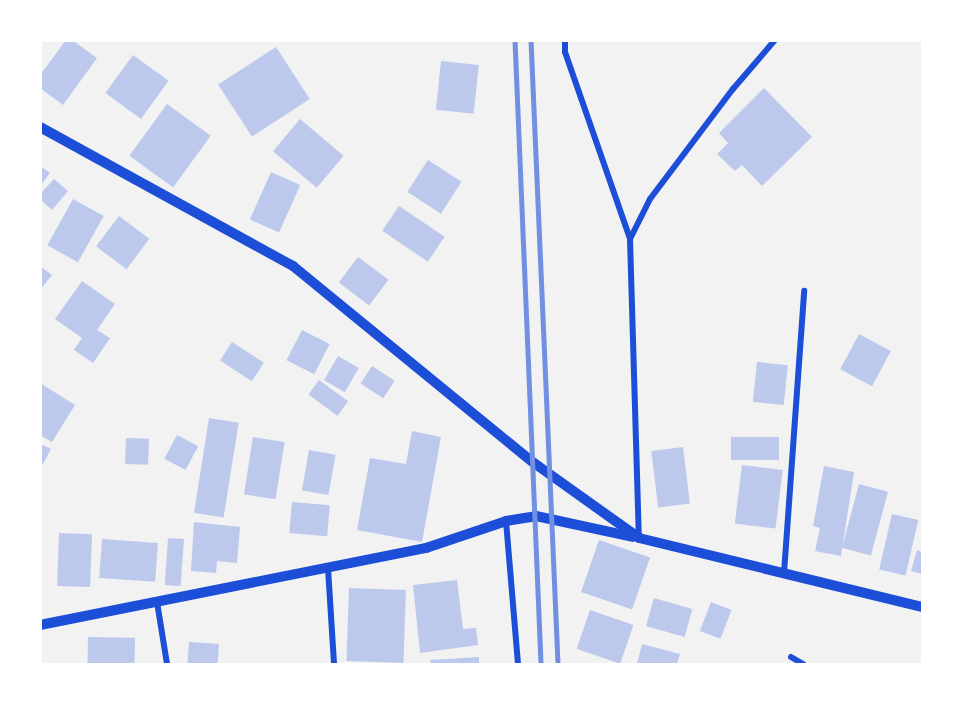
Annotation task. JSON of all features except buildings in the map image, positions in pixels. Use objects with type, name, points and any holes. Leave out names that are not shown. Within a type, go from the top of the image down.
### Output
[{"type":"street","points":[[565,40],[565,52],[630,239],[639,538]]},
{"type":"street","points":[[630,239],[650,199],[733,88],[776,40]]},
{"type":"street","points":[[40,127],[293,266],[534,463],[639,538]]},
{"type":"street","points":[[784,573],[804,291]]},
{"type":"street","points":[[40,625],[426,548],[506,521],[536,516],[639,538],[922,607]]},
{"type":"street","points":[[506,521],[518,664]]},
{"type":"street","points":[[328,568],[334,664]]},
{"type":"street","points":[[157,602],[167,664]]},
{"type":"street","points":[[791,657],[803,664]]},
{"type":"railway","points":[[515,40],[541,664]]},
{"type":"railway","points":[[531,40],[558,664]]}]
